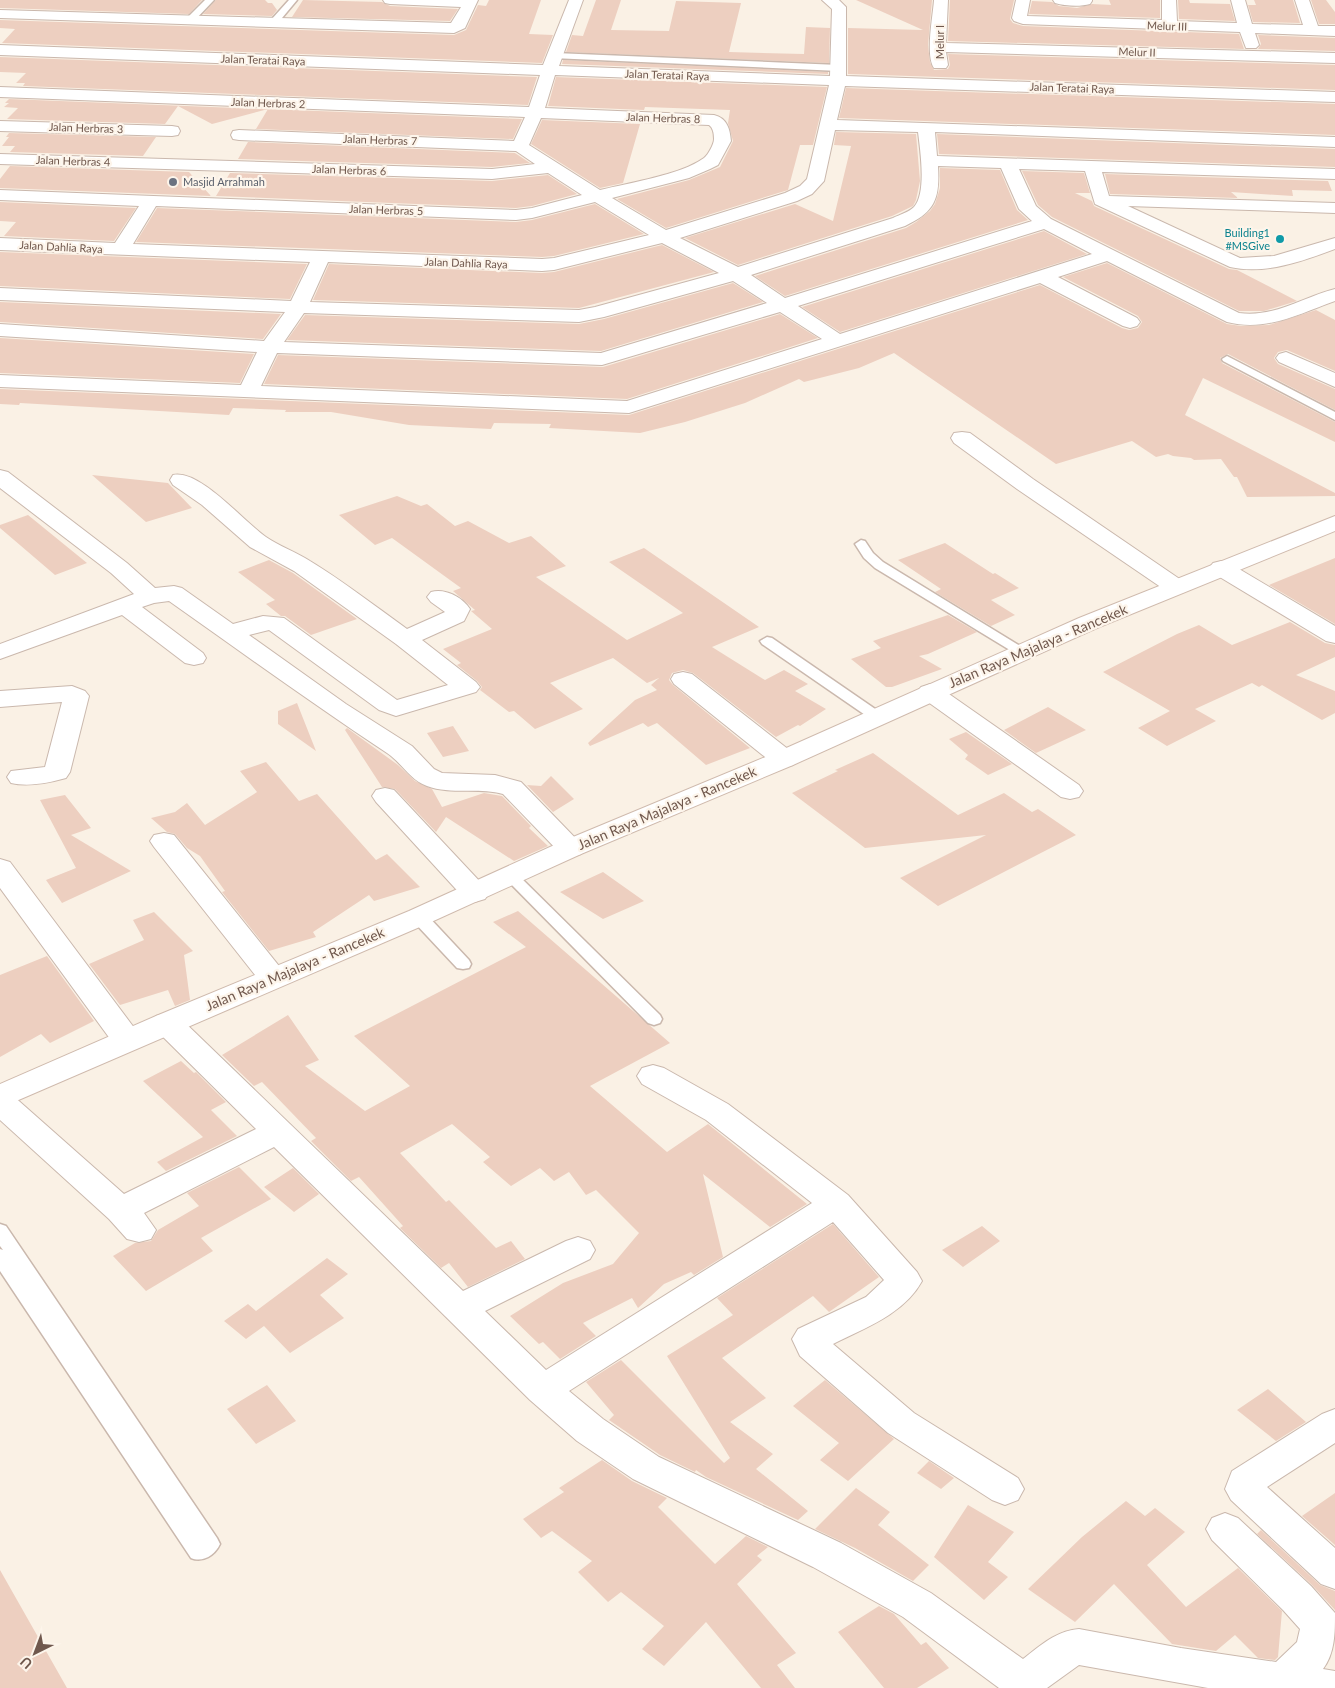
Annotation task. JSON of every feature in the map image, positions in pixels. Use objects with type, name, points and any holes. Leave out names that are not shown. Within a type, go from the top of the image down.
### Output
[{"type":"street","points":[[24,14],[37,0]]},
{"type":"street","points":[[0,14],[454,28],[460,25],[471,2],[390,0]]},
{"type":"street","points":[[576,0],[535,114],[520,146],[551,168],[664,237],[736,274],[836,340]]},
{"type":"street","name":"Jalan Dahlia Raya","points":[[0,244],[321,258],[542,265],[554,264],[664,237],[791,197],[806,190],[815,181],[839,74],[839,8],[829,0]]},
{"type":"street","name":"Melur I","points":[[941,0],[938,47],[943,84]]},
{"type":"street","name":"Melur III","points":[[1023,0],[1019,18],[1023,20],[1335,31]]},
{"type":"street","points":[[1060,0],[1085,1]]},
{"type":"street","points":[[1169,0],[1170,26]]},
{"type":"street","points":[[1238,0],[1255,56]]},
{"type":"street","points":[[1302,0],[1312,30]]},
{"type":"street","points":[[271,60],[293,23]]},
{"type":"street","name":"Melur II","points":[[938,47],[1335,58]]},
{"type":"street","name":"Jalan Teratai Raya","points":[[0,50],[271,60],[552,63],[839,74],[943,84],[1335,97]]},
{"type":"street","name":"Jalan Herbras 2","points":[[0,92],[535,114]]},
{"type":"street","points":[[136,182],[172,131],[187,100]]},
{"type":"street","points":[[207,185],[260,102]]},
{"type":"street","name":"Jalan Herbras 8","points":[[535,114],[702,118],[714,120],[721,127],[723,140],[712,161],[709,163],[683,174],[597,196]]},
{"type":"street","points":[[829,125],[926,126],[1335,142]]},
{"type":"street","name":"Jalan Herbras 3","points":[[0,126],[172,131]]},
{"type":"street","points":[[0,294],[298,307],[579,316],[597,313],[736,274],[899,222],[919,212],[928,200],[929,161],[926,126]]},
{"type":"street","name":"Jalan Herbras 7","points":[[240,135],[520,146]]},
{"type":"street","name":"Jalan Herbras 4","points":[[0,158],[136,182]]},
{"type":"street","points":[[929,161],[1335,174]]},
{"type":"street","points":[[1008,164],[1028,209],[1045,223],[1234,318],[1244,321],[1265,320],[1334,297]]},
{"type":"street","points":[[1092,165],[1101,200]]},
{"type":"street","name":"Jalan Herbras 6","points":[[136,182],[207,185],[492,174],[551,168]]},
{"type":"street","name":"Jalan Herbras 5","points":[[0,195],[136,182],[151,201],[207,185],[516,215],[532,213],[597,196]]},
{"type":"street","points":[[1101,200],[1335,208]]},
{"type":"street","points":[[1101,200],[1237,263],[1252,265],[1307,253],[1335,243]]},
{"type":"street","points":[[120,250],[151,201]]},
{"type":"street","points":[[0,330],[270,347],[602,359],[1045,223]]},
{"type":"street","points":[[1307,253],[1335,264]]},
{"type":"street","points":[[0,380],[609,407],[629,406],[1108,256]]},
{"type":"street","points":[[248,391],[270,347],[298,307],[321,258]]},
{"type":"street","points":[[1043,277],[1130,322]]},
{"type":"street","points":[[1286,358],[1335,381]]},
{"type":"street","points":[[962,438],[1024,484],[1176,587]]},
{"type":"street","points":[[0,477],[120,568],[150,596]]},
{"type":"street","points":[[181,480],[210,500],[258,542],[302,566],[467,685],[466,689],[396,708],[388,705],[275,623],[263,622],[228,633]]},
{"type":"street","name":"Jalan Raya Majalaya - Rancekek","points":[[0,1097],[167,1022],[475,893],[570,848],[784,759],[876,716],[1023,652],[1221,568],[1335,523]]},
{"type":"street","points":[[1221,568],[1335,636]]},
{"type":"street","points":[[0,652],[150,596],[174,593],[337,710],[403,752],[425,775],[437,781],[495,783],[512,788],[570,848]]},
{"type":"street","points":[[405,639],[456,616],[458,609],[439,597]]},
{"type":"street","points":[[126,606],[194,658]]},
{"type":"street","points":[[683,679],[784,759]]},
{"type":"street","points":[[930,692],[1070,791]]},
{"type":"street","points":[[0,699],[72,694],[76,696],[58,772],[46,776],[20,777]]},
{"type":"street","points":[[385,796],[475,893]]},
{"type":"street","points":[[164,841],[274,978]]},
{"type":"street","points":[[0,868],[84,984],[128,1040]]},
{"type":"street","points":[[167,1022],[277,1132],[543,1390],[590,1430],[646,1468],[828,1555],[909,1600],[1020,1680],[1028,1679],[1068,1648],[1079,1647],[1181,1666],[1331,1688]]},
{"type":"street","points":[[653,1076],[718,1112],[836,1204],[905,1281],[878,1306],[810,1339],[812,1346],[901,1423],[1005,1488]]},
{"type":"street","points":[[0,1102],[130,1220],[277,1132]]},
{"type":"street","points":[[543,1390],[836,1204]]},
{"type":"street","points":[[460,1308],[578,1250]]},
{"type":"street","points":[[1335,1424],[1245,1482],[1244,1488],[1335,1572]]},
{"type":"street","points":[[1225,1529],[1297,1598],[1321,1625],[1314,1651],[1284,1681]]},
{"type":"lane","points":[[192,19],[210,0]]},
{"type":"lane","points":[[274,22],[293,0]]},
{"type":"lane","points":[[1227,359],[1335,417]]},
{"type":"lane","points":[[861,544],[868,555],[879,565],[1023,652]]},
{"type":"lane","points":[[767,641],[876,716]]},
{"type":"lane","points":[[511,876],[654,1019]]},
{"type":"lane","points":[[419,917],[463,964]]},
{"type":"lane","points":[[0,1230],[210,1544],[198,1552],[0,1256]]},
{"type":"building","points":[[0,0],[202,0],[189,14],[0,8]]},
{"type":"building","points":[[216,0],[265,0],[268,3],[272,3],[277,10],[272,16],[203,14]]},
{"type":"building","points":[[303,0],[382,2],[390,6],[458,9],[450,21],[292,17]]},
{"type":"building","points":[[489,0],[541,0],[529,34],[553,35],[542,63],[2,43],[15,29],[0,28],[0,20],[454,35],[466,30],[478,5],[486,6]]},
{"type":"building","points":[[596,0],[621,0],[611,30],[669,31],[676,1],[741,3],[729,52],[804,54],[806,27],[830,28],[829,63],[566,52],[572,35],[583,36]]},
{"type":"building","points":[[856,0],[932,0],[928,45],[930,62],[934,70],[948,69],[950,65],[948,54],[1335,65],[1335,90],[848,74],[848,28],[923,30]]},
{"type":"building","points":[[950,0],[1014,0],[1010,19],[1013,23],[1023,26],[1239,34],[1244,49],[948,41]]},
{"type":"building","points":[[1109,0],[1160,0],[1160,18],[1029,14],[1032,1],[1052,2],[1059,6],[1077,8],[1092,4],[1111,5]]},
{"type":"building","points":[[1178,0],[1189,0],[1190,3],[1230,4],[1235,21],[1179,19]]},
{"type":"building","points":[[1254,0],[1293,0],[1300,23],[1253,22],[1248,5],[1256,5]]},
{"type":"building","points":[[1311,0],[1326,0],[1335,12],[1335,24],[1319,24]]},
{"type":"building","points":[[1258,35],[1335,38],[1335,51],[1258,49],[1261,44]]},
{"type":"building","points":[[0,57],[537,77],[528,105],[23,86],[25,83],[16,83],[26,73],[0,72]]},
{"type":"building","points":[[563,60],[828,72],[828,74],[562,64]]},
{"type":"building","points":[[556,77],[827,87],[813,145],[800,145],[788,190],[666,228],[617,199],[689,180],[720,167],[733,141],[728,123],[730,110],[645,107],[644,110],[548,106]]},
{"type":"building","points":[[846,88],[1335,104],[1335,135],[839,118]]},
{"type":"building","points":[[9,99],[268,109],[212,124],[178,106],[165,124],[7,119],[18,108],[4,107],[9,103],[5,103]]},
{"type":"building","points":[[268,109],[522,119],[513,139],[256,129]]},
{"type":"building","points":[[542,120],[640,124],[623,183],[600,188],[531,144]]},
{"type":"building","points":[[836,132],[916,134],[920,181],[913,206],[892,216],[738,265],[685,238],[795,204],[833,221],[851,146],[834,145]]},
{"type":"building","points":[[9,133],[156,137],[143,156],[10,152],[15,146],[2,146],[9,137],[6,137]]},
{"type":"building","points":[[937,134],[1335,149],[1335,167],[939,154]]},
{"type":"building","points":[[248,142],[515,153],[530,163],[492,167],[238,159]]},
{"type":"building","points":[[10,166],[189,172],[211,196],[0,188],[0,179]]},
{"type":"building","points":[[940,168],[1000,170],[1017,210],[1028,220],[785,296],[755,276],[906,228],[930,211],[935,204],[940,188]]},
{"type":"building","points":[[1022,171],[1084,173],[1090,193],[1075,193],[1092,201],[1094,206],[1229,269],[1237,270],[1297,301],[1264,311],[1239,311],[1052,217],[1038,205]]},
{"type":"building","points":[[230,173],[492,181],[548,175],[577,194],[532,206],[516,208],[216,196]]},
{"type":"building","points":[[1105,174],[1328,181],[1332,191],[1292,190],[1293,196],[1231,192],[1238,198],[1110,194]]},
{"type":"building","points":[[0,202],[136,208],[114,241],[4,236],[16,222],[0,221]]},
{"type":"building","points":[[595,204],[644,234],[554,256],[542,257],[136,242],[157,208],[516,222],[532,220]]},
{"type":"building","points":[[1044,231],[1087,254],[840,332],[802,307]]},
{"type":"building","points":[[662,245],[714,272],[579,308],[313,300],[329,264],[542,273],[554,272]]},
{"type":"building","points":[[0,252],[307,264],[290,299],[0,286]]},
{"type":"building","points":[[1107,263],[1227,324],[1241,326],[1269,325],[1316,310],[1335,320],[1335,371],[1287,350],[1278,352],[1274,358],[1278,364],[1335,389],[1335,410],[1228,354],[1220,358],[1222,363],[1335,422],[1335,442],[1203,378],[1185,415],[1335,493],[1335,496],[1247,497],[1237,477],[1234,477],[1221,459],[1194,460],[1168,454],[1156,457],[1132,441],[1056,464],[894,353],[859,368],[804,382],[799,379],[745,403],[685,422],[640,433],[549,428],[551,424],[494,423],[491,429],[409,425],[331,412],[285,412],[286,410],[233,408],[229,415],[20,403],[19,405],[0,404],[0,389],[629,415],[1040,285],[1122,328],[1129,330],[1138,328],[1142,322],[1138,316],[1063,277]]},
{"type":"building","points":[[733,283],[763,302],[601,351],[287,340],[305,315],[579,324],[604,319]]},
{"type":"building","points":[[0,302],[281,314],[263,339],[0,322]]},
{"type":"building","points":[[780,314],[818,338],[627,399],[264,384],[278,355],[603,367]]},
{"type":"building","points":[[0,338],[254,354],[240,383],[0,373]]},
{"type":"building","points":[[92,475],[168,483],[192,508],[146,522]]},
{"type":"building","points":[[397,496],[421,506],[427,504],[455,526],[468,521],[509,543],[531,536],[566,566],[536,577],[627,640],[683,613],[609,562],[644,548],[759,627],[712,647],[765,680],[784,670],[808,684],[795,691],[826,709],[800,726],[798,725],[776,737],[693,673],[683,670],[672,673],[669,680],[673,685],[750,748],[706,765],[657,723],[648,727],[643,723],[590,746],[588,743],[635,700],[657,690],[651,685],[659,678],[647,683],[613,658],[550,683],[583,709],[535,729],[514,711],[509,712],[480,690],[482,687],[477,681],[457,665],[461,663],[443,649],[492,629],[471,611],[475,610],[453,591],[461,588],[392,538],[375,545],[339,515]]},
{"type":"building","points":[[28,515],[87,563],[55,575],[0,528],[0,525]]},
{"type":"building","points":[[945,543],[993,574],[995,573],[1019,588],[991,600],[1015,615],[991,626],[935,592],[941,589],[898,560]]},
{"type":"building","points":[[1335,558],[1335,624],[1269,585]]},
{"type":"building","points":[[269,560],[293,573],[357,619],[311,635],[285,616],[281,616],[266,604],[275,600],[238,572]]},
{"type":"building","points":[[948,615],[977,632],[928,654],[919,656],[942,669],[892,687],[886,687],[851,659],[881,648],[873,641]]},
{"type":"building","points":[[1290,622],[1325,643],[1335,645],[1335,657],[1296,675],[1335,691],[1335,713],[1322,720],[1262,685],[1259,687],[1252,683],[1195,709],[1216,721],[1167,746],[1138,728],[1170,711],[1103,672],[1177,634],[1199,625],[1232,645]]},
{"type":"building","points":[[297,703],[316,751],[278,724],[278,711]]},
{"type":"building","points":[[1048,707],[1086,730],[1036,753],[1004,730]]},
{"type":"building","points":[[453,726],[469,751],[443,757],[427,733]]},
{"type":"building","points":[[347,728],[398,765],[415,781],[432,789],[442,807],[484,793],[502,796],[531,826],[529,828],[548,846],[514,861],[446,817],[436,832],[395,789],[382,787],[345,730]]},
{"type":"building","points":[[966,732],[1012,764],[988,775],[965,759],[968,755],[949,739]]},
{"type":"building","points":[[873,753],[958,815],[1004,793],[1032,812],[1038,809],[1076,835],[938,906],[900,878],[986,835],[865,848],[792,793],[838,771],[835,770]]},
{"type":"building","points":[[266,762],[299,801],[317,794],[376,860],[387,854],[420,887],[374,901],[369,895],[313,932],[316,937],[269,951],[222,892],[225,891],[200,856],[187,848],[175,834],[167,832],[151,818],[175,812],[187,803],[205,825],[257,792],[240,771]]},
{"type":"building","points":[[551,776],[574,799],[553,812],[527,785],[541,786]]},
{"type":"building","points":[[65,795],[91,828],[71,835],[131,871],[62,903],[46,880],[76,868],[40,800]]},
{"type":"building","points":[[603,872],[644,901],[603,919],[560,892]]},
{"type":"building","points":[[518,911],[670,1043],[590,1086],[667,1152],[708,1124],[807,1204],[770,1227],[703,1174],[723,1257],[694,1275],[691,1272],[664,1284],[638,1308],[632,1298],[583,1323],[596,1336],[560,1359],[543,1342],[539,1344],[510,1316],[563,1283],[613,1264],[639,1233],[596,1190],[586,1195],[569,1172],[554,1181],[540,1168],[511,1186],[483,1162],[490,1157],[452,1124],[400,1153],[446,1202],[449,1200],[496,1248],[511,1241],[525,1259],[468,1287],[449,1263],[441,1268],[400,1228],[403,1226],[359,1177],[351,1181],[311,1141],[316,1138],[262,1082],[254,1086],[222,1055],[288,1015],[319,1060],[305,1066],[365,1111],[410,1086],[354,1036],[526,947],[493,922]]},
{"type":"building","points":[[154,912],[193,951],[184,955],[190,1000],[175,1006],[168,990],[120,1005],[89,964],[144,940],[133,920]]},
{"type":"building","points":[[47,956],[94,1021],[50,1043],[41,1034],[0,1057],[0,975]]},
{"type":"building","points":[[181,1061],[194,1073],[196,1072],[226,1102],[211,1110],[237,1136],[166,1171],[157,1162],[203,1137],[143,1081]]},
{"type":"building","points":[[239,1167],[271,1199],[201,1238],[213,1251],[146,1291],[113,1256],[135,1243],[151,1241],[158,1230],[199,1206],[187,1193]]},
{"type":"building","points":[[293,1168],[319,1194],[294,1212],[264,1187]]},
{"type":"building","points":[[833,1224],[879,1277],[829,1312],[813,1296],[722,1358],[766,1398],[730,1422],[773,1454],[756,1469],[808,1511],[798,1520],[706,1477],[696,1470],[695,1472],[660,1455],[609,1420],[614,1415],[586,1382],[621,1360],[724,1463],[730,1458],[667,1356],[733,1315],[717,1298]]},
{"type":"building","points":[[982,1226],[1000,1241],[963,1267],[942,1250]]},
{"type":"building","points":[[327,1258],[348,1274],[320,1295],[344,1318],[290,1353],[264,1326],[246,1339],[224,1321],[248,1304],[256,1311]]},
{"type":"building","points":[[825,1380],[894,1439],[848,1481],[820,1460],[839,1443],[793,1406]]},
{"type":"building","points":[[267,1385],[296,1421],[256,1444],[227,1409]]},
{"type":"building","points":[[1268,1389],[1306,1422],[1276,1441],[1237,1410]]},
{"type":"building","points":[[602,1460],[632,1481],[667,1498],[658,1507],[715,1564],[746,1536],[768,1547],[757,1556],[762,1560],[737,1584],[796,1653],[777,1665],[795,1688],[761,1688],[706,1622],[664,1666],[642,1649],[664,1626],[621,1592],[608,1602],[578,1572],[592,1561],[552,1531],[541,1538],[523,1519],[564,1492],[559,1488]]},
{"type":"building","points":[[929,1461],[954,1478],[941,1489],[917,1473]]},
{"type":"building","points":[[856,1488],[890,1512],[878,1525],[929,1565],[913,1581],[855,1548],[815,1529]]},
{"type":"building","points":[[1335,1493],[1335,1545],[1302,1516]]},
{"type":"building","points":[[1126,1501],[1145,1516],[1155,1508],[1185,1532],[1147,1565],[1186,1607],[1238,1568],[1282,1611],[1278,1657],[1275,1660],[1258,1658],[1235,1635],[1216,1651],[1172,1644],[1114,1584],[1075,1622],[1028,1589],[1082,1537]]},
{"type":"building","points":[[968,1505],[1014,1532],[988,1562],[1008,1577],[984,1600],[934,1557]]},
{"type":"building","points":[[1261,1530],[1320,1585],[1335,1591],[1335,1610],[1312,1585],[1257,1534]]},
{"type":"building","points":[[0,1570],[67,1688],[0,1688]]},
{"type":"building","points":[[879,1606],[894,1614],[921,1645],[926,1642],[949,1668],[917,1688],[884,1688],[838,1632]]},
{"type":"place","name":"Masjid Arrahmah","points":[[173,182]]},
{"type":"place","name":"Building1 #MSGive","points":[[1280,239]]}]
